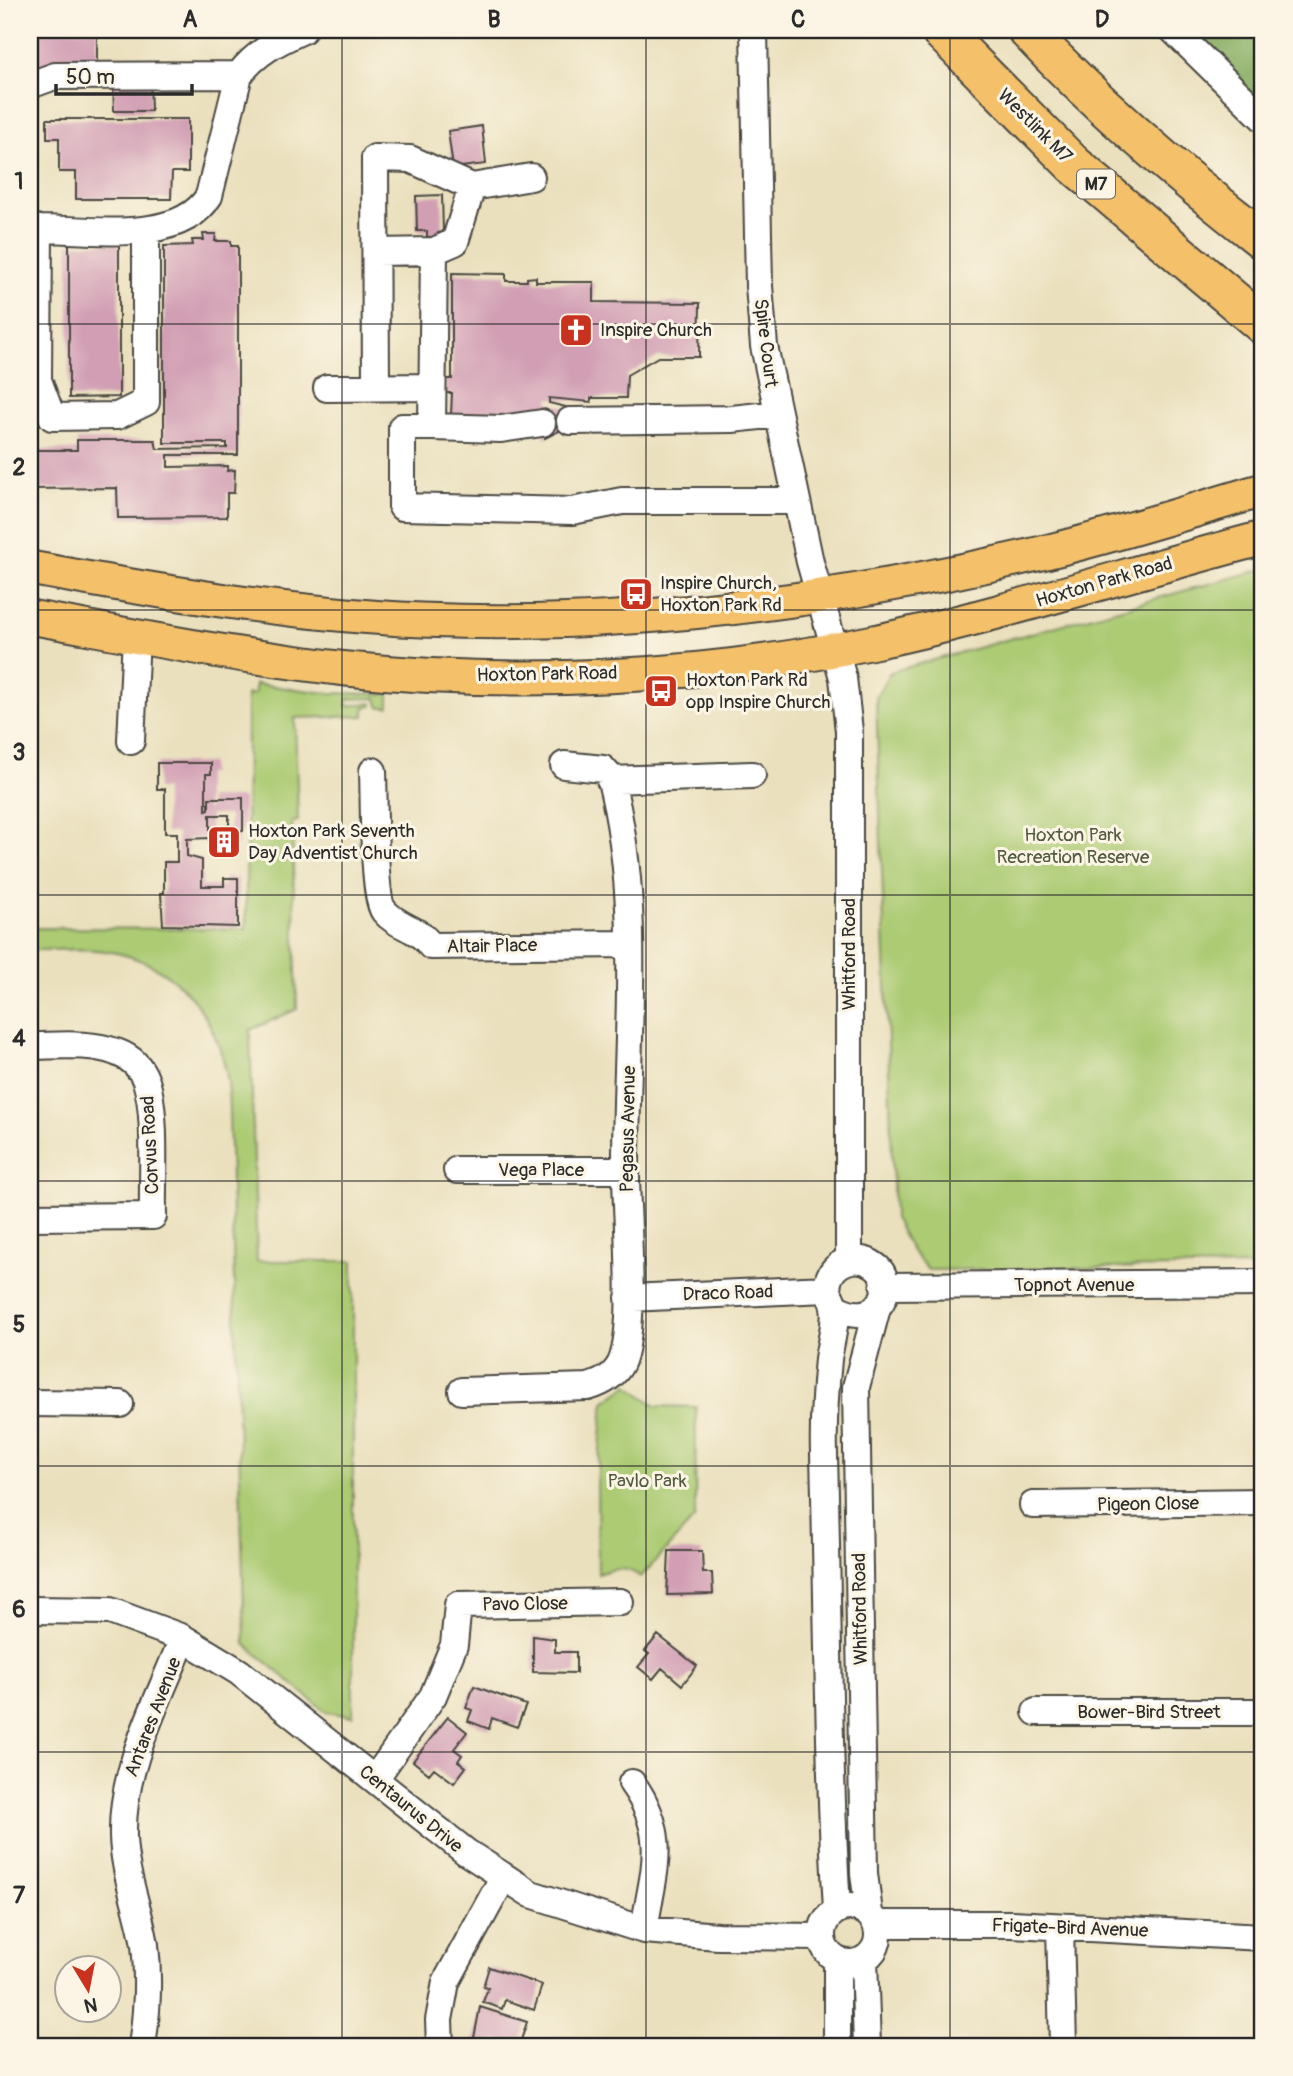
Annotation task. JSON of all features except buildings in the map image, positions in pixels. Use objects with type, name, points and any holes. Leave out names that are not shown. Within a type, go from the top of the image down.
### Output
[{"type":"highway","points":[[1027,30],[1123,123],[1203,194],[1263,240]]},
{"type":"highway","name":"Westlink M7","points":[[951,37],[1073,164],[1263,325]]},
{"type":"main road","points":[[30,568],[191,597],[327,606],[424,620],[620,618],[821,596],[1034,555],[1263,490]]},
{"type":"main road","name":"Hoxton Park Road","points":[[30,617],[348,669],[473,676],[565,676],[678,670],[836,648],[1051,598],[1263,538]]},
{"type":"street","points":[[146,230],[146,402],[117,416],[52,417],[38,380],[34,228],[146,230],[183,221],[204,204],[209,196],[239,75],[250,59],[264,49],[303,30]]},
{"type":"street","name":"Spire Court","points":[[754,30],[759,286],[764,346],[796,501],[836,648]]},
{"type":"street","points":[[1173,30],[1263,118]]},
{"type":"street","points":[[30,85],[55,76],[239,75]]},
{"type":"street","points":[[376,387],[375,158],[410,159],[472,187],[531,177]]},
{"type":"street","points":[[377,252],[433,251],[455,242],[472,187]]},
{"type":"street","points":[[432,427],[433,251]]},
{"type":"street","points":[[327,388],[432,387]]},
{"type":"street","points":[[570,421],[732,419],[777,414]]},
{"type":"street","points":[[542,423],[501,429],[402,426],[402,507],[572,511],[622,501],[796,501]]},
{"type":"street","points":[[131,741],[136,636]]},
{"type":"street","name":"Whitford Road","points":[[836,648],[849,731],[849,1260]]},
{"type":"street","points":[[564,765],[603,769],[610,780],[752,775]]},
{"type":"street","name":"Altair Place","points":[[373,771],[378,882],[383,909],[395,921],[417,930],[431,946],[629,944]]},
{"type":"street","name":"Pegasus Avenue","points":[[462,1391],[571,1389],[602,1384],[613,1376],[621,1362],[629,1298],[626,1170],[630,1067],[629,944],[624,850],[610,780]]},
{"type":"street","name":"Corvus Road","points":[[30,1046],[91,1047],[115,1052],[134,1061],[145,1079],[150,1101],[153,1216],[30,1217]]},
{"type":"street","name":"Vega Place","points":[[457,1170],[626,1170]]},
{"type":"street","points":[[858,1259],[875,1265],[883,1276],[881,1297],[863,1316],[850,1316],[831,1298],[832,1271],[849,1260],[858,1259]]},
{"type":"street","name":"Topnot Avenue","points":[[881,1297],[1263,1283]]},
{"type":"street","name":"Whitford Road","points":[[873,1919],[864,1859],[856,1387],[881,1297]]},
{"type":"street","name":"Draco Road","points":[[629,1298],[831,1298]]},
{"type":"street","name":"Whitford Road","points":[[831,1298],[823,1416],[837,1909]]},
{"type":"street","points":[[30,1403],[120,1404]]},
{"type":"street","name":"Pigeon Close","points":[[1033,1505],[1263,1502]]},
{"type":"street","name":"Pavo Close","points":[[375,1779],[433,1696],[454,1645],[458,1605],[620,1602]]},
{"type":"street","name":"Centaurus Drive","points":[[30,1610],[110,1611],[183,1638],[239,1672],[503,1878],[542,1898],[644,1930],[718,1937],[821,1937]]},
{"type":"street","name":"Antares Avenue","points":[[142,2046],[148,2008],[145,1945],[125,1870],[124,1799],[131,1771],[183,1638]]},
{"type":"street","name":"Bower-Bird Street","points":[[1036,1712],[1263,1712]]},
{"type":"street","points":[[632,1783],[648,1805],[658,1840],[644,1930]]},
{"type":"street","points":[[440,2046],[439,2020],[446,1982],[503,1878]]},
{"type":"street","points":[[852,1906],[873,1919],[878,1942],[871,1955],[857,1964],[845,1964],[829,1955],[821,1937],[826,1919],[837,1909],[852,1906]]},
{"type":"street","name":"Frigate-Bird Avenue","points":[[873,1919],[1263,1937]]},
{"type":"street","points":[[1060,1927],[1063,2046]]},
{"type":"street","points":[[864,1959],[867,2046]]},
{"type":"street","points":[[837,1960],[837,2046]]},
{"type":"green space","points":[[1183,30],[1263,30],[1263,104]]},
{"type":"green space","name":"Hoxton Park Recreation Reserve","points":[[1263,569],[1263,1266],[928,1270],[911,1250],[894,1218],[876,697],[890,672]]},
{"type":"green space","points":[[255,684],[327,693],[389,694],[389,707],[379,707],[377,698],[347,699],[346,706],[372,703],[372,706],[364,708],[364,716],[295,718],[298,821],[292,822],[297,1009],[250,1030],[257,1261],[353,1261],[353,1716],[326,1712],[245,1644],[228,1082],[216,1039],[194,1001],[180,985],[143,962],[99,950],[30,950],[30,928],[246,929],[247,694],[255,694]]},
{"type":"green space","name":"Pavlo Park","points":[[628,1385],[656,1406],[696,1407],[695,1518],[641,1577],[620,1569],[598,1574],[597,1484],[604,1402]]},
{"type":"place","name":"Inspire Church","points":[[576,330]]},
{"type":"place","name":"Inspire Church, Hoxton Park Rd","points":[[636,594]]},
{"type":"place","name":"Hoxton Park Rd opp Inspire Church","points":[[661,691]]},
{"type":"place","name":"Hoxton Park Seventh Day Adventist Church","points":[[224,842]]}]
